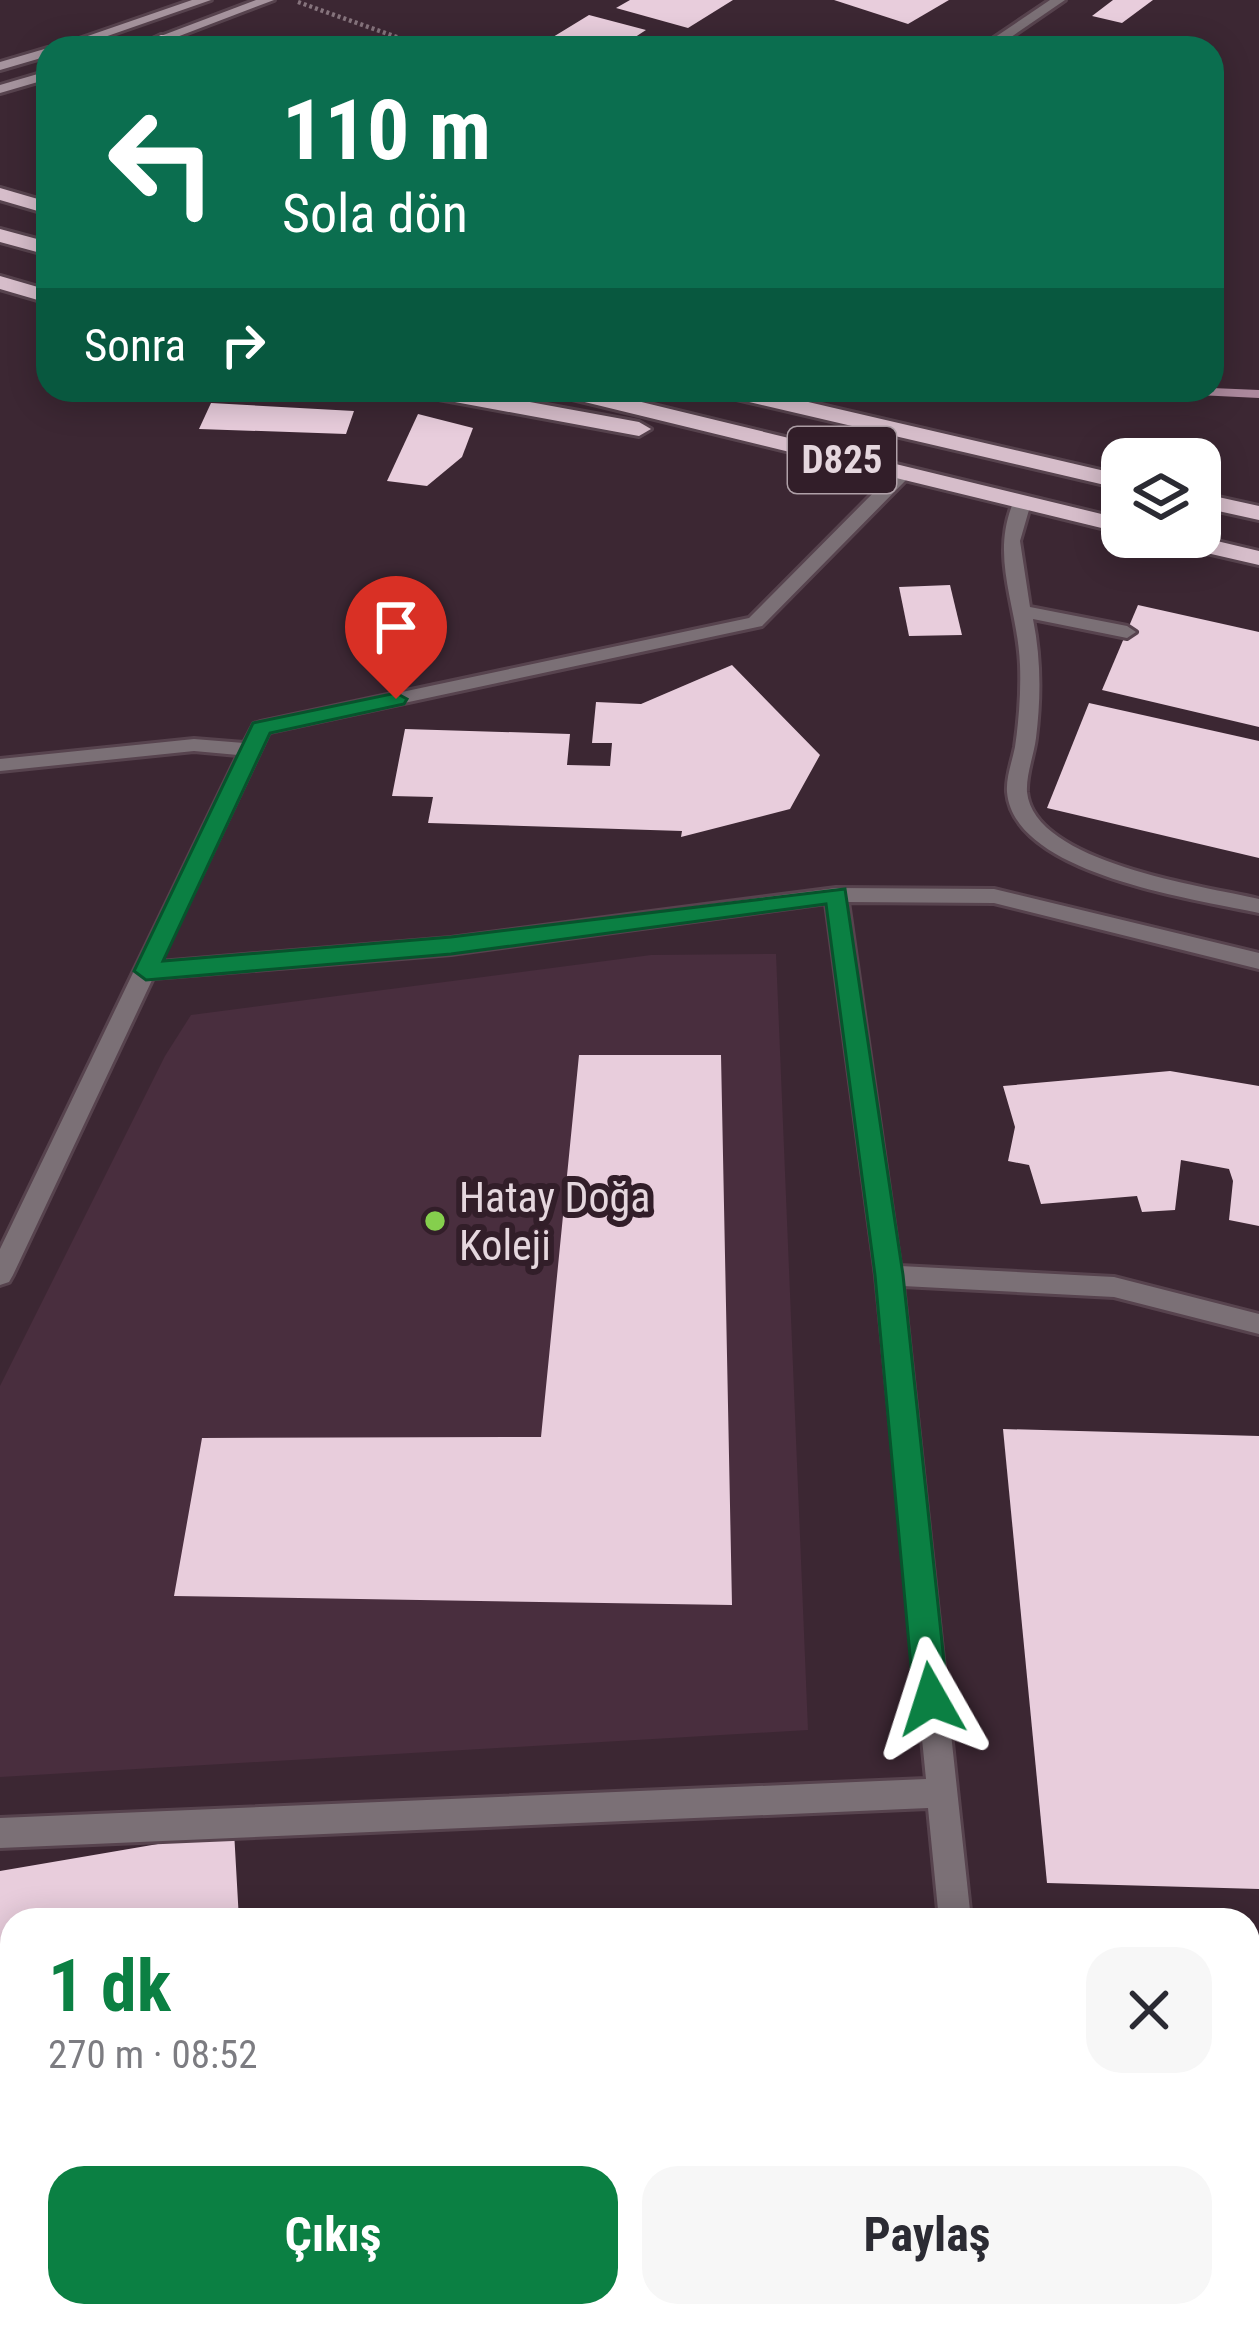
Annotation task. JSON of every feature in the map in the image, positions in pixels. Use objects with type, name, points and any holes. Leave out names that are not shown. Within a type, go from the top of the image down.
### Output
[{"type":"highway","points":[[0,172],[31,179]]},
{"type":"highway","points":[[0,194],[36,204]]},
{"type":"highway","points":[[0,235],[36,246]]},
{"type":"highway","points":[[0,283],[36,294]]},
{"type":"highway","points":[[495,402],[901,475]]},
{"type":"highway","name":"D825","points":[[612,402],[1101,521]]},
{"type":"highway","name":"D825","points":[[777,402],[1101,477]]},
{"type":"highway","points":[[820,402],[932,440]]},
{"type":"highway","points":[[1221,505],[1259,513]]},
{"type":"highway","points":[[1221,549],[1259,558]]},
{"type":"main road","points":[[96,36],[206,0]]},
{"type":"main road","points":[[171,36],[268,0]]},
{"type":"main road","points":[[0,66],[36,56]]},
{"type":"main road","points":[[0,89],[36,79]]},
{"type":"street","points":[[1004,36],[1059,0]]},
{"type":"street","points":[[0,1275],[261,728],[755,622],[901,475]]},
{"type":"street","points":[[1022,503],[1008,538],[1007,562],[1023,610],[1030,697],[1018,802],[1034,829],[1081,860],[1259,906]]},
{"type":"street","points":[[1023,610],[1127,632]]},
{"type":"street","points":[[0,765],[194,745],[251,750]]},
{"type":"street","points":[[146,971],[451,946],[836,895],[994,896],[1259,961]]},
{"type":"street","points":[[836,895],[889,1275],[954,1908]]},
{"type":"street","points":[[889,1275],[1114,1287],[1259,1324]]},
{"type":"street","points":[[0,1833],[940,1793]]},
{"type":"path","points":[[291,0],[394,36]]},
{"type":"shaded area","name":"Hatay Doğa Koleji","points":[[776,954],[808,1730],[0,1777],[0,1386],[165,1056],[191,1015],[651,955]]},
{"type":"building","points":[[630,0],[733,0],[688,28],[616,8]]},
{"type":"building","points":[[834,0],[949,0],[908,24]]},
{"type":"building","points":[[1113,0],[1153,0],[1122,23],[1092,16]]},
{"type":"building","points":[[589,15],[646,30],[637,36],[555,36]]},
{"type":"building","points":[[211,403],[354,411],[346,434],[199,429]]},
{"type":"building","points":[[418,414],[473,428],[462,457],[427,486],[387,481]]},
{"type":"building","points":[[950,585],[962,635],[909,636],[899,587]]},
{"type":"building","points":[[1138,605],[1259,632],[1259,727],[1102,690]]},
{"type":"building","points":[[732,665],[820,755],[790,809],[681,837],[682,831],[428,823],[433,797],[392,796],[405,729],[570,734],[567,765],[610,766],[612,743],[592,743],[596,702],[641,704]]},
{"type":"building","points":[[1089,703],[1259,741],[1259,858],[1047,808]]},
{"type":"building","points":[[579,1055],[721,1055],[732,1605],[174,1596],[202,1438],[541,1437]]},
{"type":"building","points":[[1170,1071],[1259,1086],[1259,1226],[1229,1220],[1233,1181],[1229,1169],[1181,1160],[1175,1210],[1142,1212],[1137,1196],[1041,1204],[1029,1165],[1008,1161],[1015,1127],[1003,1086]]},
{"type":"building","points":[[1003,1429],[1259,1436],[1259,1889],[1047,1883]]},
{"type":"building","points":[[234,1831],[238,1908],[0,1908],[0,1871]]},
{"type":"waterway","points":[[1224,392],[1259,394]]},
{"type":"place","name":"Hatay Doğa Koleji","points":[[435,1221]]},
{"type":"route","points":[[396,699],[261,728],[146,971],[451,946],[836,895],[889,1275],[931,1699]]}]
